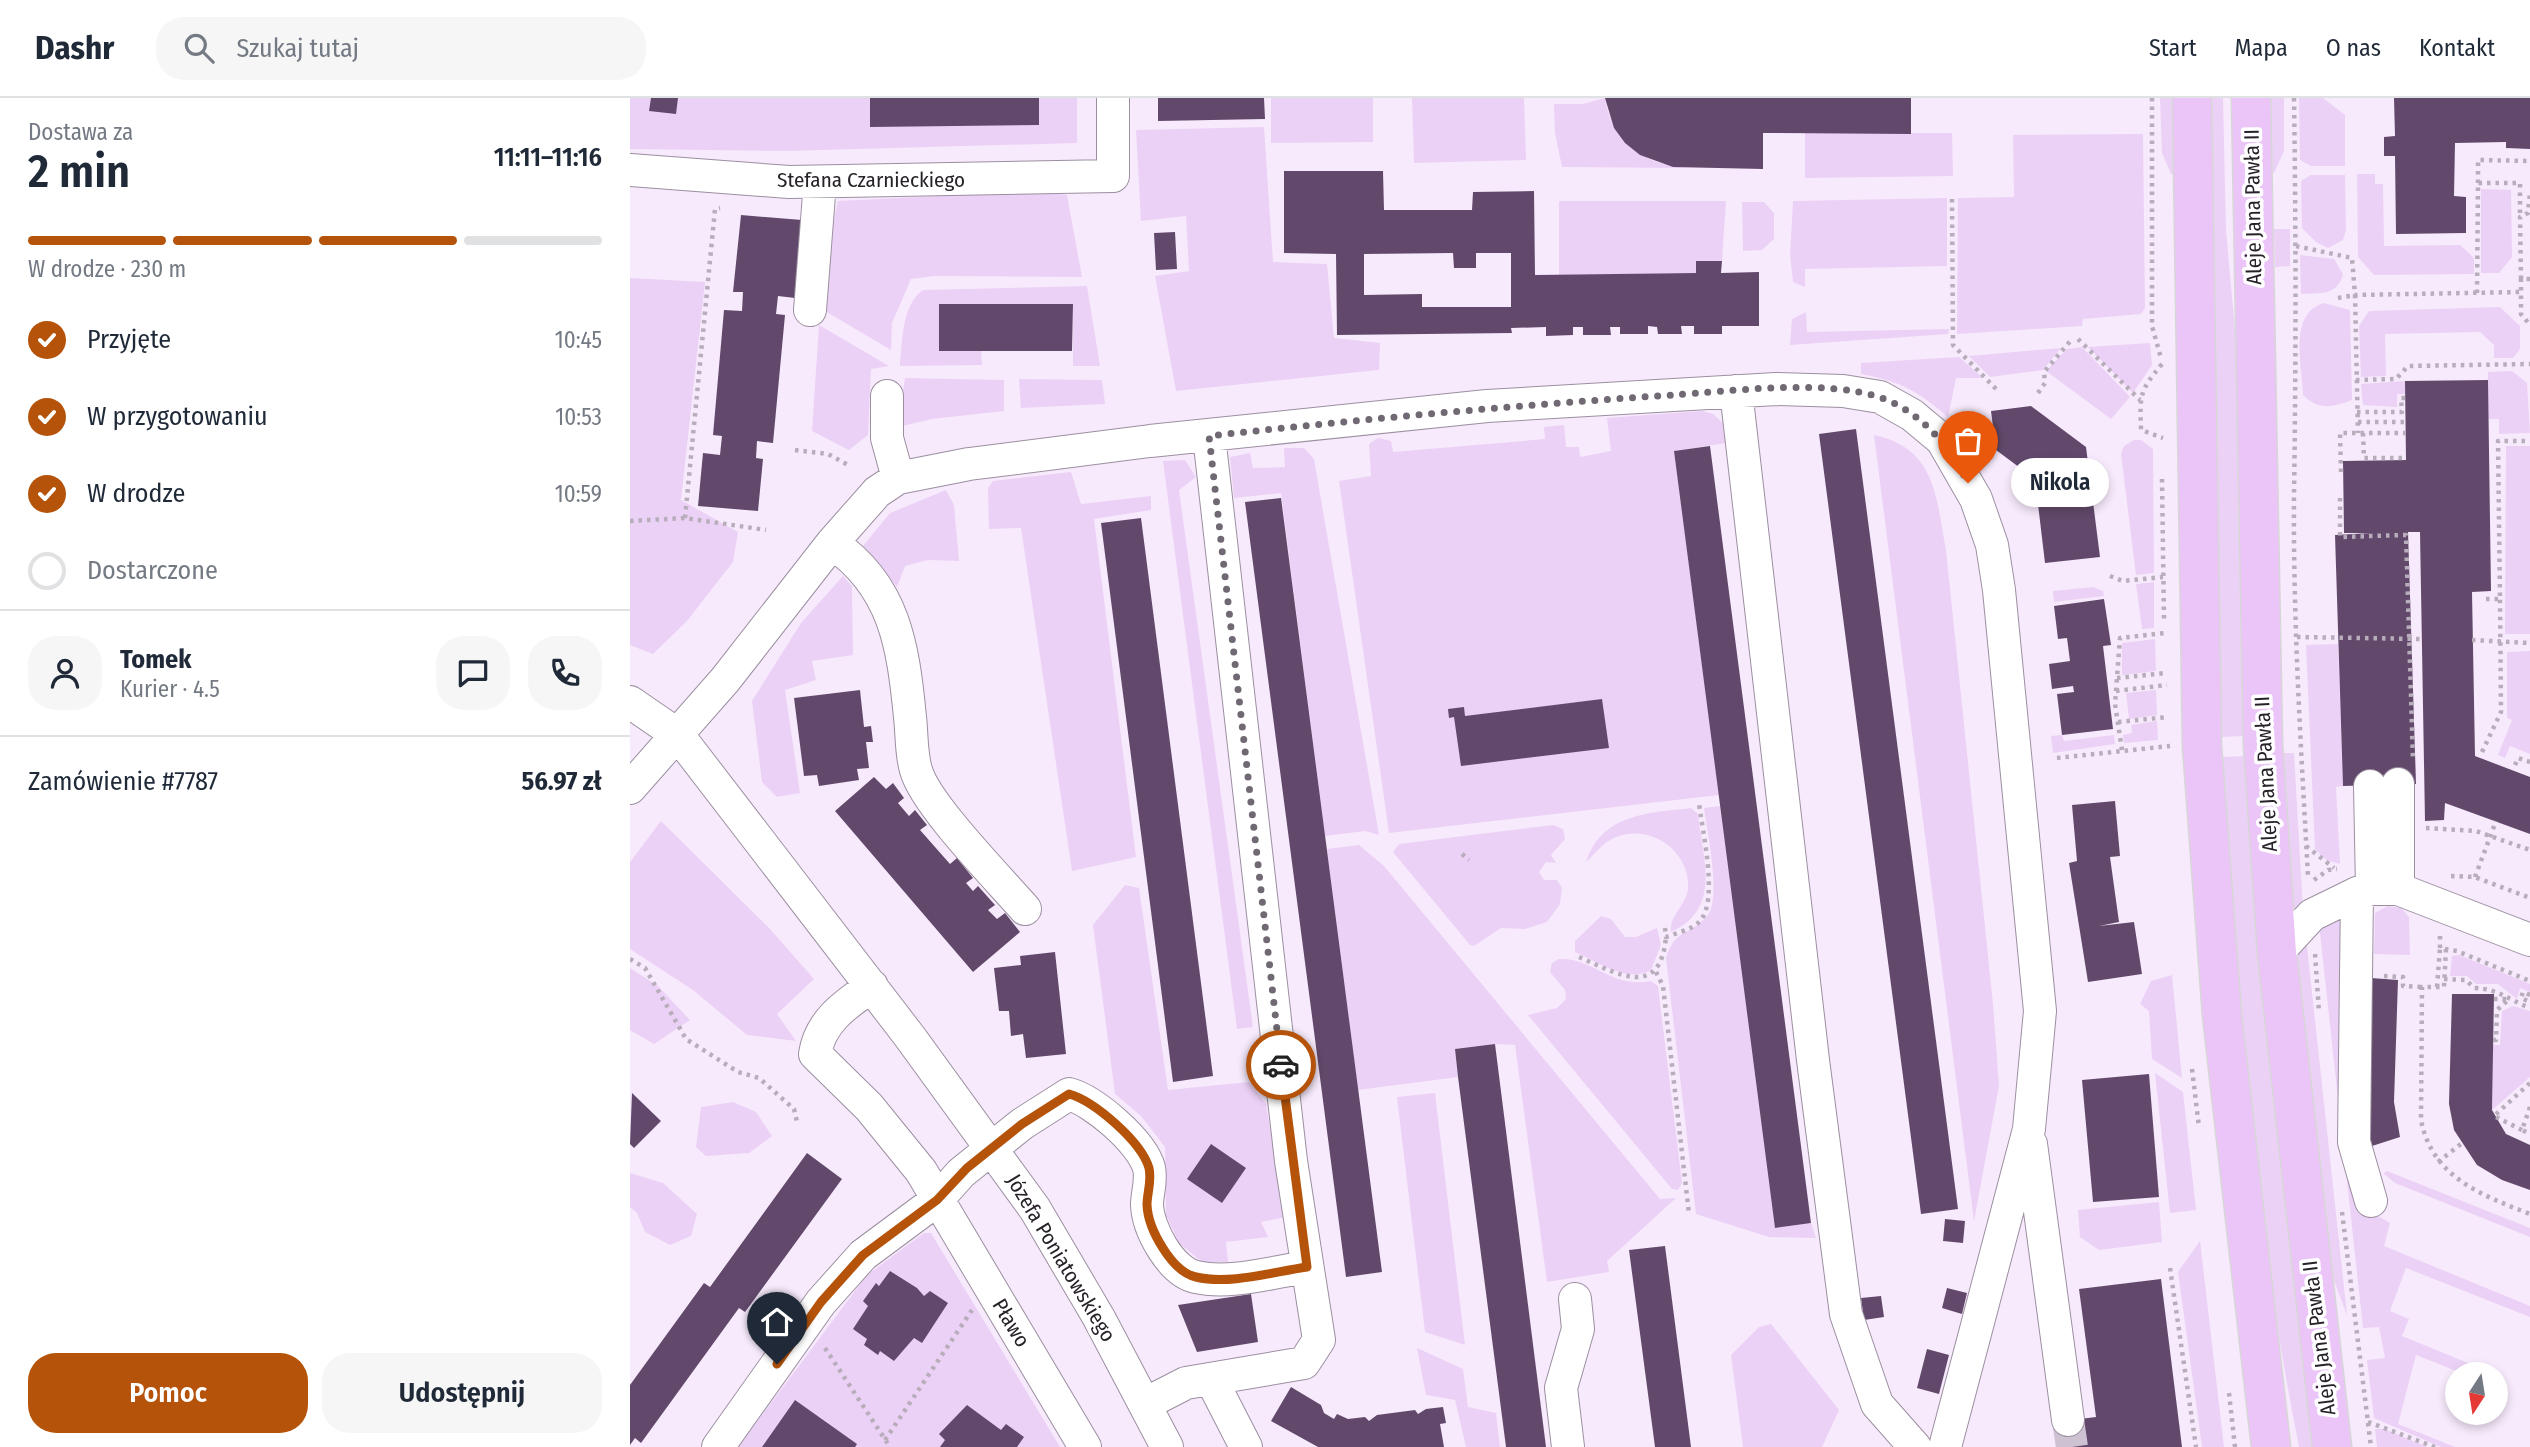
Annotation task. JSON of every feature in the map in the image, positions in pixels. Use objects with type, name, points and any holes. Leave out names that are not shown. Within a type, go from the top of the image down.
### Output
[{"type":"main road","points":[[2192,98],[2202,746],[2222,1015],[2271,1447]]},
{"type":"main road","name":"Aleje Jana Pawła II","points":[[2252,98],[2263,745],[2277,953],[2332,1447]]},
{"type":"street","name":"Stefana Czarnieckiego","points":[[630,170],[820,182],[1112,176],[1113,98]]},
{"type":"street","points":[[810,310],[820,182]]},
{"type":"street","points":[[630,788],[760,638],[858,511],[898,478],[969,464],[1487,406],[1736,391],[1843,390],[1880,397],[1912,415],[1942,440],[1976,499],[1992,545],[1999,590],[2040,1011],[2029,1129],[1945,1447]]},
{"type":"street","points":[[1736,391],[1813,1060],[1846,1314],[1878,1404],[1915,1447]]},
{"type":"street","points":[[887,396],[887,438],[898,478]]},
{"type":"street","points":[[1145,1404],[1186,1383],[1304,1363],[1319,1340],[1290,1148],[1209,436]]},
{"type":"street","points":[[832,543],[869,577],[889,605],[898,636],[916,771],[930,799],[1025,909]]},
{"type":"street","points":[[630,702],[678,735]]},
{"type":"street","name":"Józefa Poniatowskiego","points":[[678,735],[993,1148],[1066,1259],[1167,1447]]},
{"type":"street","points":[[2371,1201],[2354,1142],[2376,890],[2394,780]]},
{"type":"street","points":[[2277,953],[2312,915],[2376,890],[2530,940]]},
{"type":"street","name":"Pławo","points":[[872,986],[839,1009],[818,1036],[815,1054],[869,1107],[921,1171],[1085,1447]]},
{"type":"street","points":[[718,1447],[821,1302],[863,1255],[937,1200],[961,1173],[1056,1100],[1069,1094],[1086,1099],[1141,1153],[1149,1169],[1147,1205],[1150,1223],[1174,1264],[1192,1277],[1217,1280],[1307,1267]]},
{"type":"street","points":[[2029,1129],[2068,1420]]},
{"type":"street","points":[[1568,1447],[1561,1388],[1578,1329],[1575,1299]]},
{"type":"street","points":[[1211,1379],[1246,1447]]},
{"type":"path","points":[[2151,335],[2155,334],[2152,326],[2152,98]]},
{"type":"path","points":[[2294,98],[2296,323]]},
{"type":"path","points":[[2477,293],[2478,160],[2530,161]]},
{"type":"path","points":[[2478,183],[2521,183],[2521,314],[2530,325]]},
{"type":"path","points":[[2520,217],[2528,213],[2530,193]]},
{"type":"path","points":[[1952,198],[1953,345],[1999,392]]},
{"type":"path","points":[[685,518],[715,209],[727,208]]},
{"type":"path","points":[[2521,228],[2530,228]]},
{"type":"path","points":[[2296,246],[2352,258],[2357,422],[2364,458],[2406,457]]},
{"type":"path","points":[[2521,279],[2530,279]]},
{"type":"path","points":[[2338,298],[2355,295],[2521,292]]},
{"type":"path","points":[[2038,393],[2045,383],[2044,372],[2075,339],[2141,401]]},
{"type":"path","points":[[2163,363],[2142,388],[2141,401],[2141,430],[2163,438]]},
{"type":"path","points":[[2356,380],[2396,379],[2408,366],[2530,364]]},
{"type":"path","points":[[2357,412],[2402,412],[2401,398],[2405,398]]},
{"type":"path","points":[[2357,422],[2406,422]]},
{"type":"path","points":[[2341,472],[2340,433],[2406,433]]},
{"type":"path","points":[[2482,752],[2501,712],[2498,441],[2530,441]]},
{"type":"path","points":[[795,450],[828,454],[848,465]]},
{"type":"path","points":[[2340,498],[2340,537],[2406,535],[2409,638],[2394,780]]},
{"type":"path","points":[[630,521],[685,518],[766,530]]},
{"type":"path","points":[[2110,576],[2123,581],[2163,577]]},
{"type":"path","points":[[2486,599],[2500,599]]},
{"type":"path","points":[[2122,750],[2116,691],[2120,638],[2165,633]]},
{"type":"path","points":[[2297,637],[2422,639]]},
{"type":"path","points":[[2472,640],[2530,643]]},
{"type":"path","points":[[2117,678],[2166,673]]},
{"type":"path","points":[[2116,691],[2166,685]]},
{"type":"path","points":[[2118,722],[2168,717]]},
{"type":"path","points":[[2515,765],[2518,758],[2530,762]]},
{"type":"path","points":[[1666,937],[1701,921],[1707,907],[1710,892],[1699,803]]},
{"type":"path","points":[[2476,877],[2496,821]]},
{"type":"path","points":[[2418,822],[2424,828],[2491,835],[2530,849]]},
{"type":"path","points":[[2306,846],[2335,869]]},
{"type":"path","points":[[1462,854],[1469,860]]},
{"type":"path","points":[[1579,957],[1622,976],[1636,978],[1656,972],[1661,963],[1665,928]]},
{"type":"path","points":[[2437,987],[2443,949],[2444,987],[2437,987],[2422,987],[2421,1120],[2424,1135],[2438,1162],[2468,1188],[2530,1214]]},
{"type":"path","points":[[630,959],[645,968],[686,1039],[738,1072],[759,1078],[794,1109],[797,1122]]},
{"type":"path","points":[[1656,972],[1663,986],[1689,1214]]},
{"type":"path","points":[[2444,979],[2466,980],[2474,988],[2496,989],[2509,999],[2530,1008]]},
{"type":"path","points":[[2530,995],[2523,992],[2521,998],[2530,1002]]},
{"type":"path","points":[[2494,999],[2509,999]]},
{"type":"path","points":[[2493,1040],[2496,1040],[2497,1010],[2509,999]]},
{"type":"path","points":[[2530,1083],[2494,1116],[2530,1134]]},
{"type":"path","points":[[2522,1130],[2530,1107]]},
{"type":"path","points":[[2438,1162],[2461,1144]]},
{"type":"path","points":[[2170,1268],[2196,1447]]},
{"type":"path","points":[[885,1440],[980,1298]]},
{"type":"path","points":[[820,1340],[890,1447]]},
{"type":"path","points":[[2368,1422],[2435,1447]]},
{"type":"shaded area","points":[[630,98],[1077,98],[1077,143],[786,151],[630,149]]},
{"type":"shaded area","points":[[1271,98],[1373,98],[1373,142],[1271,143]]},
{"type":"shaded area","points":[[1412,98],[1524,98],[1526,160],[1414,163]]},
{"type":"shaded area","points":[[1605,98],[1615,127],[1633,149],[1658,162],[1689,168],[1562,167],[1555,133],[1554,104],[1583,104]]},
{"type":"shaded area","points":[[2160,98],[2173,98],[2176,174],[2171,174],[2162,153]]},
{"type":"shaded area","points":[[2209,98],[2223,98],[2226,230],[2239,374],[2245,736],[2221,737]]},
{"type":"shaded area","points":[[2269,98],[2284,98],[2284,151],[2274,173],[2271,172]]},
{"type":"shaded area","points":[[2299,98],[2323,98],[2345,115],[2345,166],[2311,166],[2300,160]]},
{"type":"shaded area","points":[[1264,127],[1273,262],[1327,264],[1334,338],[1380,343],[1379,370],[1176,391],[1155,276],[1189,271],[1186,216],[1141,221],[1136,130]]},
{"type":"shaded area","points":[[1805,133],[1952,133],[1953,176],[1805,178]]},
{"type":"shaded area","points":[[2143,134],[2145,308],[2141,314],[2083,319],[2082,326],[1957,334],[1958,198],[2014,197],[2013,135]]},
{"type":"shaded area","points":[[2357,174],[2375,174],[2375,184],[2383,184],[2384,246],[2460,245],[2474,258],[2474,274],[2374,275],[2358,257]]},
{"type":"shaded area","points":[[2311,175],[2345,175],[2346,230],[2343,240],[2328,248],[2316,242],[2302,228],[2301,181]]},
{"type":"shaded area","points":[[2481,189],[2511,190],[2512,257],[2499,273],[2481,273]]},
{"type":"shaded area","points":[[1038,191],[1067,195],[1082,277],[935,276],[911,279],[892,323],[891,350],[825,311],[829,242],[838,201]]},
{"type":"shaded area","points":[[1947,198],[1947,266],[1805,269],[1805,287],[1793,282],[1790,255],[1793,201]]},
{"type":"shaded area","points":[[1559,201],[1726,201],[1722,261],[1697,261],[1696,273],[1559,275]]},
{"type":"shaded area","points":[[1742,202],[1764,202],[1774,213],[1774,239],[1762,250],[1743,251]]},
{"type":"shaded area","points":[[2274,229],[2290,229],[2290,266],[2275,267]]},
{"type":"shaded area","points":[[2300,255],[2334,259],[2343,274],[2337,286],[2327,292],[2301,294]]},
{"type":"shaded area","points":[[630,278],[705,282],[681,500],[738,532],[733,562],[687,621],[653,654],[630,645]]},
{"type":"shaded area","points":[[1087,286],[1100,366],[1073,366],[1073,305],[981,351],[982,365],[900,366],[907,314],[916,296],[923,290]]},
{"type":"shaded area","points":[[2324,303],[2350,310],[2352,400],[2326,406],[2314,404],[2303,395],[2300,355],[2301,329],[2305,317]]},
{"type":"shaded area","points":[[2500,307],[2520,326],[2520,349],[2513,358],[2494,358],[2494,345],[2480,332],[2385,334],[2386,376],[2361,377],[2359,326],[2369,311]]},
{"type":"shaded area","points":[[1806,312],[1807,332],[1949,329],[1948,334],[1790,345],[1792,319]]},
{"type":"shaded area","points":[[819,325],[889,366],[871,369],[868,435],[849,450],[812,431]]},
{"type":"shaded area","points":[[2150,343],[2152,365],[2133,393],[2088,347]]},
{"type":"shaded area","points":[[2082,347],[2130,397],[2111,419],[2046,371],[2067,349]]},
{"type":"shaded area","points":[[2061,348],[2043,370],[1990,377],[1969,356]]},
{"type":"shaded area","points":[[1959,357],[1983,378],[1956,378],[1948,417],[1908,388],[1861,374],[1861,363]]},
{"type":"shaded area","points":[[2512,371],[2527,383],[2530,433],[2499,434],[2499,419],[2488,419],[2488,372]]},
{"type":"shaded area","points":[[905,378],[1004,380],[1004,411],[932,419],[898,427]]},
{"type":"shaded area","points":[[1019,379],[1102,380],[1105,404],[1021,408]]},
{"type":"shaded area","points":[[2405,381],[2405,394],[2397,394],[2397,407],[2363,405],[2361,384]]},
{"type":"shaded area","points":[[1702,411],[1713,414],[1724,424],[1726,443],[1674,451],[1719,795],[1389,833],[1339,481],[1371,476],[1369,444],[1378,438],[1391,441],[1393,452],[1545,439],[1544,427],[1564,425],[1566,447],[1579,447],[1580,457],[1611,451],[1607,418]]},
{"type":"shaded area","points":[[1874,435],[1910,451],[1930,477],[1946,550],[1999,1086],[1974,1221]]},
{"type":"shaded area","points":[[2134,440],[2141,440],[2153,449],[2154,573],[2136,575],[2121,454],[2124,446]]},
{"type":"shaded area","points":[[2506,446],[2530,446],[2530,634],[2505,634]]},
{"type":"shaded area","points":[[1284,448],[1304,448],[1314,459],[1379,835],[1365,831],[1325,836],[1281,493],[1234,498],[1230,457],[1250,453],[1253,468],[1285,467]]},
{"type":"shaded area","points":[[1185,460],[1196,477],[1179,490],[1253,1027],[1237,1029],[1163,461]]},
{"type":"shaded area","points":[[1071,472],[1081,504],[1151,496],[1151,510],[1094,519],[1136,857],[1072,871],[1021,528],[989,529],[988,488],[993,481]]},
{"type":"shaded area","points":[[946,490],[954,505],[959,561],[928,560],[905,566],[897,587],[863,546],[890,513]]},
{"type":"shaded area","points":[[843,576],[852,586],[853,655],[812,661],[816,680],[785,690],[800,793],[777,797],[762,782],[752,701],[801,623]]},
{"type":"shaded area","points":[[2154,582],[2154,628],[2142,629],[2136,584]]},
{"type":"shaded area","points":[[2093,587],[2103,591],[2104,596],[2054,602],[2053,591]]},
{"type":"shaded area","points":[[2155,639],[2156,671],[2122,675],[2122,643]]},
{"type":"shaded area","points":[[2338,644],[2343,786],[2336,787],[2340,864],[2326,860],[2315,849],[2306,645]]},
{"type":"shaded area","points":[[2530,651],[2530,754],[2510,746],[2505,758],[2498,755],[2512,720],[2507,718],[2507,652]]},
{"type":"shaded area","points":[[2156,690],[2157,715],[2129,719],[2126,693]]},
{"type":"shaded area","points":[[2157,721],[2158,740],[2124,743],[2123,735],[2132,733],[2131,725]]},
{"type":"shaded area","points":[[2062,735],[2064,741],[2114,735],[2115,744],[2053,753],[2051,736]]},
{"type":"shaded area","points":[[2281,753],[2294,753],[2303,910],[2296,912],[2292,910]]},
{"type":"shaded area","points":[[2246,756],[2263,1001],[2313,1447],[2299,1447],[2283,1362],[2249,1104],[2222,757]]},
{"type":"shaded area","points":[[1720,806],[1775,1228],[1811,1223],[1816,1238],[1769,1237],[1696,1214],[1666,958],[1678,937],[1701,922],[1711,907],[1713,881],[1704,808]]},
{"type":"shaded area","points":[[1691,808],[1698,814],[1706,882],[1697,910],[1687,922],[1671,932],[1673,920],[1688,889],[1682,862],[1665,843],[1653,837],[1627,834],[1606,843],[1586,862],[1593,846],[1615,825],[1643,815]]},
{"type":"shaded area","points":[[661,821],[770,929],[814,979],[777,1014],[796,1041],[747,1035],[693,990],[630,949],[630,862]]},
{"type":"shaded area","points":[[1553,825],[1563,829],[1565,839],[1551,855],[1556,863],[1546,862],[1539,872],[1544,880],[1557,880],[1562,888],[1560,904],[1547,922],[1525,929],[1501,928],[1474,946],[1470,945],[1393,852],[1399,844]]},
{"type":"shaded area","points":[[1359,845],[1384,866],[1660,1199],[1676,1198],[1607,1261],[1609,1272],[1547,1282],[1515,1045],[1495,1044],[1455,1049],[1458,1077],[1358,1090],[1327,849]]},
{"type":"shaded area","points":[[1125,885],[1139,888],[1168,1090],[1249,1082],[1266,1104],[1286,1217],[1261,1222],[1268,1237],[1226,1242],[1228,1262],[1202,1262],[1179,1243],[1166,1215],[1165,1147],[1141,1116],[1115,1094],[1093,925]]},
{"type":"shaded area","points":[[2388,906],[2401,908],[2409,917],[2410,955],[2374,954],[2375,913]]},
{"type":"shaded area","points":[[1601,916],[1611,919],[1625,937],[1636,937],[1657,928],[1661,945],[1651,970],[1642,974],[1622,973],[1575,952],[1575,941]]},
{"type":"shaded area","points":[[2338,919],[2343,921],[2344,1152],[2353,1195],[2363,1207],[2390,1223],[2384,1246],[2530,1306],[2530,1317],[2406,1268],[2390,1311],[2409,1319],[2402,1336],[2466,1362],[2445,1362],[2445,1366],[2416,1355],[2398,1424],[2455,1447],[2441,1447],[2374,1418],[2367,1360],[2385,1358],[2379,1327],[2363,1328],[2319,924]]},
{"type":"shaded area","points":[[2306,937],[2347,1315],[2330,1270],[2295,962],[2296,950]]},
{"type":"shaded area","points":[[2459,955],[2530,984],[2530,992],[2520,988],[2517,999],[2498,984],[2476,984],[2467,976],[2450,976],[2452,956]]},
{"type":"shaded area","points":[[1559,959],[1582,963],[1625,981],[1651,981],[1658,986],[1682,1183],[1678,1190],[1672,1189],[1528,1015],[1557,1008],[1566,999],[1565,990],[1550,972],[1552,963]]},
{"type":"shaded area","points":[[630,968],[658,986],[690,1020],[654,1044],[630,1030]]},
{"type":"shaded area","points":[[2172,975],[2182,1078],[2152,1059],[2149,1011],[2140,1004],[2151,981]]},
{"type":"shaded area","points":[[2513,1006],[2530,1011],[2530,1077],[2492,1110],[2493,1045],[2500,1045],[2502,1011]]},
{"type":"shaded area","points":[[2155,1073],[2183,1092],[2196,1210],[2170,1213]]},
{"type":"shaded area","points":[[1435,1093],[1465,1345],[1425,1332],[1397,1097]]},
{"type":"shaded area","points":[[733,1102],[756,1112],[772,1136],[749,1153],[706,1156],[696,1147],[701,1107]]},
{"type":"shaded area","points":[[2387,1171],[2530,1228],[2530,1237],[2395,1183],[2383,1173]]},
{"type":"shaded area","points":[[630,1173],[663,1183],[697,1214],[691,1236],[670,1245],[645,1232],[637,1213],[630,1207]]},
{"type":"shaded area","points":[[2159,1202],[2162,1242],[2099,1250],[2080,1237],[2078,1210]]},
{"type":"shaded area","points":[[924,1233],[931,1233],[1060,1447],[738,1447],[867,1275]]},
{"type":"shaded area","points":[[2200,1241],[2224,1447],[2202,1447],[2178,1272]]},
{"type":"shaded area","points":[[1771,1324],[1839,1410],[1822,1447],[1743,1447],[1731,1355],[1759,1327]]},
{"type":"shaded area","points":[[1417,1348],[1463,1369],[1468,1407],[1496,1413],[1500,1447],[1466,1447],[1455,1400],[1426,1395]]},
{"type":"shaded area","points":[[2375,1429],[2384,1429],[2427,1447],[2377,1447]]},
{"type":"building","points":[[651,98],[678,98],[676,114],[649,111]]},
{"type":"building","points":[[870,98],[1039,98],[1039,125],[870,127]]},
{"type":"building","points":[[1158,98],[1264,98],[1265,119],[1158,121]]},
{"type":"building","points":[[1605,98],[1911,98],[1911,134],[1763,133],[1763,169],[1673,167],[1640,155],[1625,143],[1614,128]]},
{"type":"building","points":[[2394,98],[2530,98],[2530,149],[2506,148],[2506,142],[2455,143],[2454,196],[2466,197],[2466,233],[2396,234],[2395,156],[2384,156],[2384,137],[2395,136]]},
{"type":"building","points":[[1284,171],[1383,171],[1384,210],[1472,210],[1473,192],[1534,191],[1535,275],[1696,273],[1696,261],[1722,261],[1721,273],[1759,272],[1759,326],[1722,326],[1722,334],[1694,334],[1694,326],[1681,326],[1682,334],[1658,334],[1657,327],[1648,326],[1648,334],[1620,334],[1620,327],[1610,327],[1611,335],[1583,335],[1583,327],[1573,327],[1573,335],[1546,336],[1546,327],[1511,328],[1512,333],[1337,335],[1336,254],[1284,253]],"holes":[[[1453,253],[1454,268],[1476,268],[1476,253],[1511,253],[1511,307],[1422,307],[1422,294],[1364,295],[1364,254]]]},
{"type":"building","points":[[741,215],[802,220],[795,298],[778,296],[776,314],[785,315],[773,443],[757,441],[756,458],[763,459],[758,511],[698,506],[703,453],[720,455],[722,436],[713,435],[724,310],[742,311],[743,292],[733,292]]},
{"type":"building","points":[[1175,232],[1177,269],[1156,270],[1154,233]]},
{"type":"building","points":[[939,304],[1073,304],[1072,351],[939,351]]},
{"type":"building","points":[[2488,380],[2491,591],[2472,592],[2475,756],[2530,777],[2530,834],[2445,803],[2444,820],[2425,821],[2420,532],[2408,532],[2416,784],[2343,786],[2335,535],[2371,533],[2344,533],[2343,461],[2406,460],[2405,381]]},
{"type":"building","points":[[2031,406],[2086,447],[2100,557],[2045,563],[2035,479],[1996,450],[1991,411]]},
{"type":"building","points":[[1856,429],[1958,1209],[1921,1214],[1819,434]]},
{"type":"building","points":[[1710,446],[1811,1223],[1775,1228],[1674,451]]},
{"type":"building","points":[[1281,498],[1382,1272],[1346,1277],[1245,502]]},
{"type":"building","points":[[1141,518],[1213,1076],[1173,1082],[1101,523]]},
{"type":"building","points":[[2104,599],[2111,645],[2103,646],[2113,729],[2062,735],[2057,694],[2074,692],[2073,686],[2052,689],[2049,664],[2070,661],[2067,638],[2058,639],[2054,606]]},
{"type":"building","points":[[860,690],[864,727],[871,726],[873,742],[866,742],[869,768],[857,769],[859,780],[819,786],[817,775],[804,776],[794,698]]},
{"type":"building","points":[[1602,699],[1609,748],[1461,766],[1454,717],[1449,718],[1448,709],[1464,707],[1465,716]]},
{"type":"building","points":[[874,777],[886,789],[893,783],[904,798],[898,803],[909,816],[915,810],[927,825],[920,830],[950,864],[957,858],[973,878],[966,883],[973,891],[978,886],[995,905],[988,910],[997,919],[1005,913],[1020,932],[973,972],[835,811]]},
{"type":"building","points":[[2115,801],[2120,856],[2110,857],[2119,922],[2099,926],[2134,922],[2142,974],[2088,982],[2069,863],[2077,861],[2072,805]]},
{"type":"building","points":[[1055,952],[1066,1054],[1026,1058],[1023,1034],[1011,1036],[1009,1011],[999,1011],[994,968],[1021,965],[1020,956]]},
{"type":"building","points":[[2371,978],[2398,980],[2394,1102],[2400,1137],[2372,1146],[2365,1109]]},
{"type":"building","points":[[2452,994],[2494,994],[2492,1110],[2506,1134],[2530,1145],[2530,1190],[2502,1180],[2477,1165],[2454,1130],[2449,1104]]},
{"type":"building","points":[[1495,1044],[1546,1447],[1506,1447],[1458,1077],[1455,1049]]},
{"type":"building","points":[[2149,1074],[2159,1197],[2093,1202],[2082,1080]]},
{"type":"building","points":[[632,1093],[661,1121],[634,1148],[630,1144]]},
{"type":"building","points":[[1211,1144],[1246,1168],[1222,1203],[1187,1179]]},
{"type":"building","points":[[807,1153],[842,1179],[745,1312],[739,1308],[641,1443],[635,1438],[630,1445],[630,1385],[704,1283],[710,1287]]},
{"type":"building","points":[[1945,1219],[1965,1221],[1963,1243],[1943,1241]]},
{"type":"building","points":[[1665,1246],[1691,1447],[1655,1447],[1629,1250]]},
{"type":"building","points":[[890,1271],[917,1288],[924,1296],[930,1291],[948,1303],[922,1343],[914,1338],[894,1361],[880,1351],[878,1355],[864,1345],[867,1339],[853,1329],[868,1306],[863,1301],[876,1283],[879,1286]]},
{"type":"building","points":[[2161,1279],[2182,1447],[2058,1447],[2055,1422],[2096,1417],[2079,1289]]},
{"type":"building","points":[[1947,1288],[1967,1293],[1962,1314],[1942,1308]]},
{"type":"building","points":[[1251,1294],[1258,1342],[1197,1352],[1178,1305]]},
{"type":"building","points":[[1881,1296],[1884,1317],[1864,1320],[1861,1298]]},
{"type":"building","points":[[1927,1349],[1949,1355],[1939,1394],[1917,1388]]},
{"type":"building","points":[[1291,1387],[1321,1405],[1324,1413],[1334,1419],[1337,1414],[1348,1419],[1365,1417],[1369,1421],[1377,1415],[1415,1410],[1418,1414],[1426,1409],[1443,1407],[1446,1423],[1440,1424],[1444,1447],[1318,1447],[1271,1421]]},
{"type":"building","points":[[795,1400],[857,1444],[855,1447],[762,1447]]},
{"type":"building","points":[[967,1405],[1001,1430],[1006,1424],[1024,1437],[1017,1447],[940,1447],[945,1440],[939,1434]]},
{"type":"tunnel","points":[[2068,1420],[2072,1447]]},
{"type":"way so far","points":[[1281,1065],[1211,472],[1209,436],[1487,406],[1776,389],[1843,390],[1880,397],[1912,415],[1942,440],[1961,467],[1968,483]]},
{"type":"place","name":"Nikola","points":[[1968,483]]},
{"type":"route","points":[[777,1364],[821,1302],[863,1255],[937,1200],[961,1173],[1022,1124],[1069,1094],[1086,1099],[1116,1125],[1141,1153],[1149,1169],[1147,1205],[1150,1223],[1174,1264],[1192,1277],[1217,1280],[1307,1267],[1281,1065]]}]
